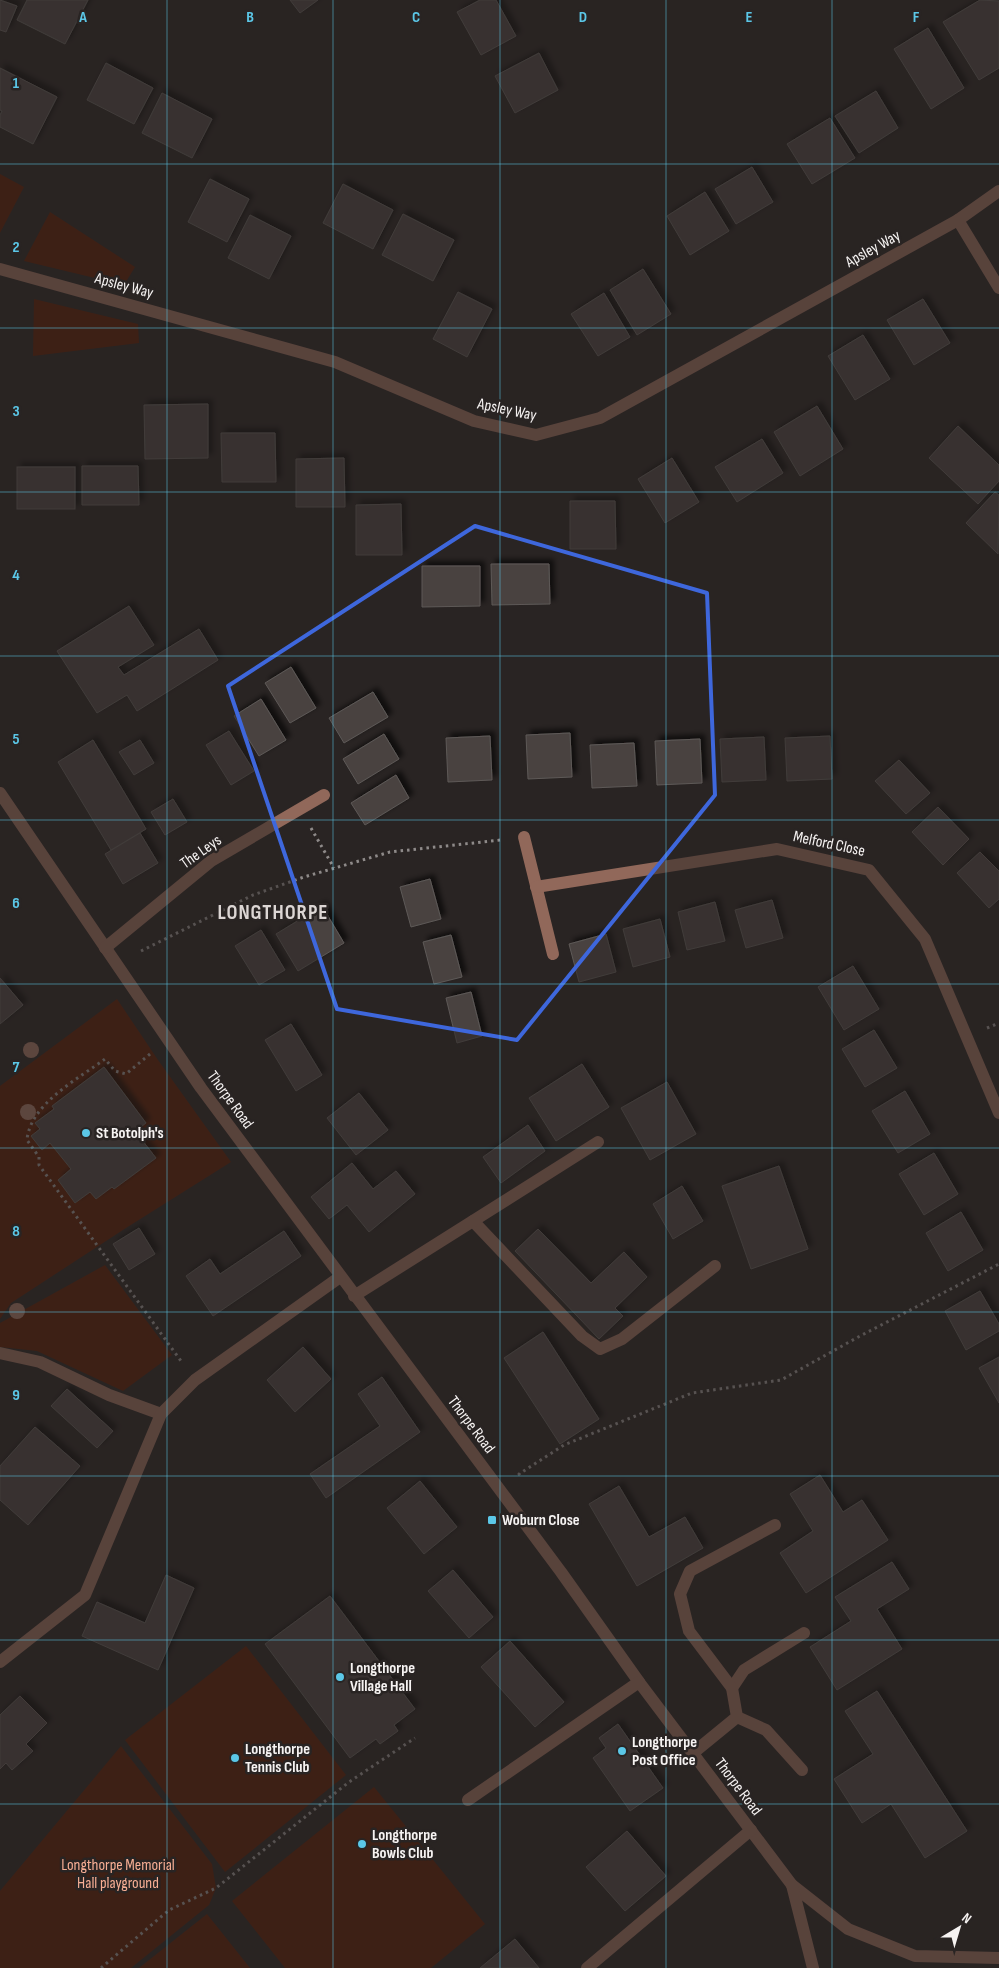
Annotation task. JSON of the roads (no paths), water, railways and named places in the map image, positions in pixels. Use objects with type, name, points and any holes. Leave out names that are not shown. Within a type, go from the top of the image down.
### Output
[{"type":"street","name":"Apsley Way","points":[[0,269],[335,362],[474,421],[536,435],[600,418],[958,220],[999,192]]},
{"type":"street","points":[[958,220],[999,288]]},
{"type":"street","name":"Thorpe Road","points":[[0,793],[116,966],[201,1088],[561,1572],[639,1682],[792,1885],[848,1929],[915,1956],[993,1959]]},
{"type":"street","name":"The Leys","points":[[104,948],[211,861],[324,795]]},
{"type":"street","points":[[524,837],[553,954]]},
{"type":"street","name":"Melford Close","points":[[536,887],[777,849],[869,870],[925,939],[999,1113]]},
{"type":"street","points":[[354,1296],[598,1142]]},
{"type":"street","points":[[473,1221],[582,1336],[600,1349],[622,1339],[715,1266]]},
{"type":"street","points":[[0,1662],[85,1595],[161,1414],[195,1380],[340,1277]]},
{"type":"street","points":[[0,1353],[40,1362],[109,1395],[161,1414]]},
{"type":"street","points":[[737,1717],[732,1688],[689,1631],[680,1594],[690,1571],[775,1525]]},
{"type":"street","points":[[732,1688],[744,1670],[804,1633]]},
{"type":"street","points":[[468,1800],[639,1682]]},
{"type":"street","points":[[693,1753],[737,1717]]},
{"type":"street","points":[[737,1717],[766,1730],[802,1770]]},
{"type":"street","points":[[587,1968],[751,1830]]},
{"type":"street","points":[[792,1885],[813,1968]]},
{"type":"street","points":[[970,1968],[993,1959]]},
{"type":"place","name":"St Botolph's","points":[[86,1133]]},
{"type":"place","name":"Woburn Close","points":[[492,1520]]},
{"type":"place","name":"Longthorpe Village Hall","points":[[340,1677]]},
{"type":"place","name":"Longthorpe Post Office","points":[[622,1751]]},
{"type":"place","name":"Longthorpe Tennis Club","points":[[235,1758]]},
{"type":"place","name":"Longthorpe Bowls Club","points":[[362,1844]]},
{"type":"district","name":"LONGTHORPE","points":[[273,912]]},
{"type":"park label","name":"Longthorpe Memorial Hall playground","points":[[118,1874]]}]
